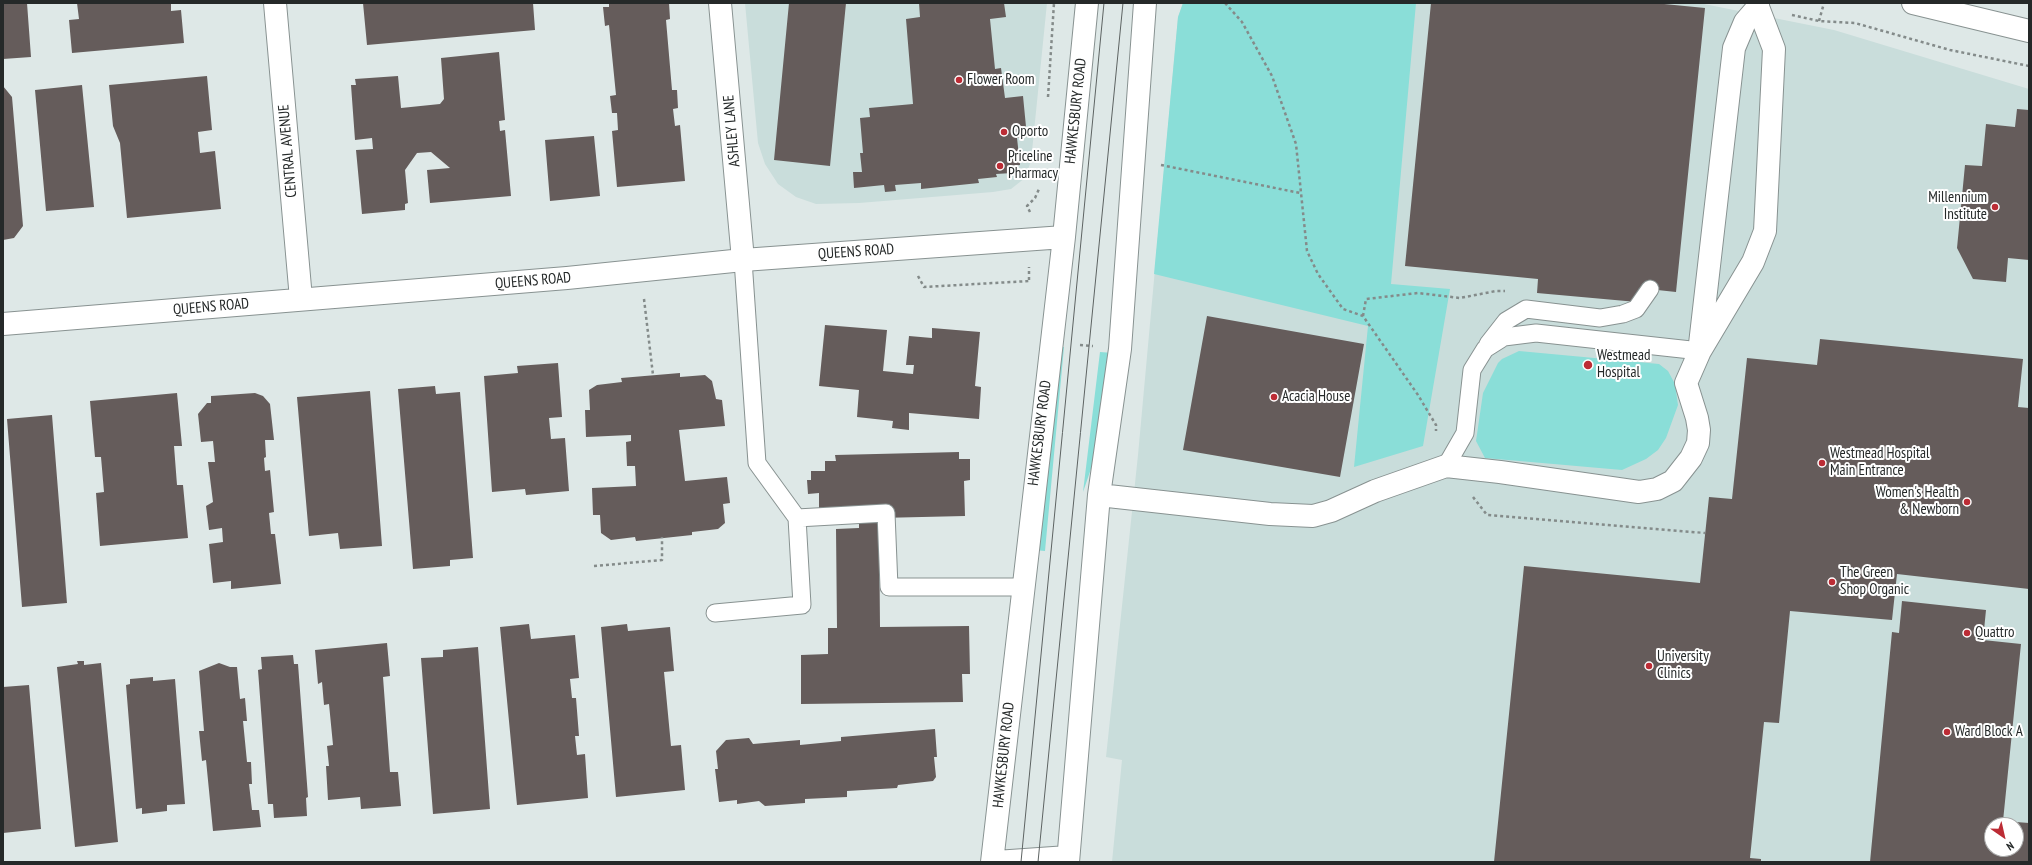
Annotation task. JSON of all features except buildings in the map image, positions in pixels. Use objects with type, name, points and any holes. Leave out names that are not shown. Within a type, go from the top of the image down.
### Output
[{"type":"street","name":"CENTRAL AVENUE","points":[[275,3],[301,299]]},
{"type":"street","name":"ASHLEY LANE","points":[[720,3],[743,260]]},
{"type":"street","name":"HAWKESBURY ROAD","points":[[992,862],[1022,587],[1064,237],[1087,3]]},
{"type":"street","points":[[996,862],[1068,860],[1099,495],[1120,349],[1144,3]]},
{"type":"street","points":[[1913,3],[2029,31]]},
{"type":"street","points":[[1099,495],[1270,514],[1313,516],[1331,511],[1393,484],[1446,466],[1500,472],[1639,492],[1657,489],[1674,481],[1691,458],[1698,443],[1699,430],[1697,418],[1686,383],[1700,351],[1754,262],[1765,231],[1774,49],[1758,5]]},
{"type":"street","points":[[1700,351],[1734,48],[1745,22],[1758,5]]},
{"type":"street","name":"QUEENS ROAD","points":[[3,324],[567,278],[743,260],[1064,237]]},
{"type":"lane","points":[[715,613],[802,605],[797,518],[757,463],[743,260]]},
{"type":"lane","points":[[1446,466],[1465,433],[1472,370],[1485,349],[1506,321],[1526,309],[1600,318],[1623,314],[1636,309],[1650,289]]},
{"type":"lane","points":[[1485,349],[1504,337],[1536,333],[1700,351]]},
{"type":"lane","points":[[797,518],[886,514],[889,587],[1022,587]]},
{"type":"path","points":[[1047,105],[1054,3]]},
{"type":"path","points":[[1225,3],[1242,22],[1272,76],[1296,144],[1307,251],[1318,274],[1343,309],[1363,316],[1436,425]]},
{"type":"path","points":[[1824,3],[1819,21],[1855,23],[1950,50],[2029,66]]},
{"type":"path","points":[[1153,163],[1300,193]]},
{"type":"path","points":[[1027,206],[1035,198],[1041,186]]},
{"type":"path","points":[[924,287],[1029,281],[1030,260]]},
{"type":"path","points":[[1363,316],[1366,299],[1418,293],[1460,298],[1496,291],[1511,291]]},
{"type":"path","points":[[644,299],[653,375]]},
{"type":"path","points":[[1468,492],[1487,515],[1705,533]]},
{"type":"path","points":[[594,566],[662,560],[662,537]]},
{"type":"shaded area","points":[[745,3],[1047,3],[1031,161],[1025,178],[1011,189],[993,192],[859,203],[816,204],[796,197],[778,184],[765,164],[758,143]]},
{"type":"shaded area","name":"Westmead Hospital","points":[[1183,3],[1704,4],[1834,30],[2029,89],[2029,862],[1112,862],[1122,760],[1106,757],[1138,455],[1178,17]]},
{"type":"shaded area","points":[[1183,3],[1416,3],[1391,284],[1450,289],[1423,446],[1354,467],[1368,326],[1154,274],[1178,17]]},
{"type":"shaded area","points":[[1054,347],[1064,347],[1045,551],[1034,550]]},
{"type":"shaded area","points":[[1519,351],[1659,364],[1668,371],[1675,384],[1678,405],[1666,438],[1658,450],[1646,459],[1622,470],[1485,458],[1476,441],[1483,393],[1498,363],[1502,359]]},
{"type":"shaded area","points":[[1100,352],[1113,353],[1102,437],[1083,492]]},
{"type":"tram line","points":[[1021,862],[1104,3]]},
{"type":"tram line","points":[[1038,862],[1123,3]]},
{"type":"place","name":"Flower Room","points":[[959,80]]},
{"type":"place","name":"Oporto","points":[[1004,132]]},
{"type":"place","name":"Priceline Pharmacy","points":[[1000,166]]},
{"type":"place","name":"Millennium Institute","points":[[1995,207]]},
{"type":"place","name":"Westmead Hospital","points":[[1588,365]]},
{"type":"place","name":"Acacia House","points":[[1274,397]]},
{"type":"place","name":"Westmead Hospital Main Entrance","points":[[1822,463]]},
{"type":"place","name":"Women's Health & Newborn","points":[[1967,502]]},
{"type":"place","name":"The Green Shop Organic","points":[[1832,582]]},
{"type":"place","name":"Quattro","points":[[1967,633]]},
{"type":"place","name":"University Clinics","points":[[1649,666]]},
{"type":"place","name":"Ward Block A","points":[[1947,732]]}]
